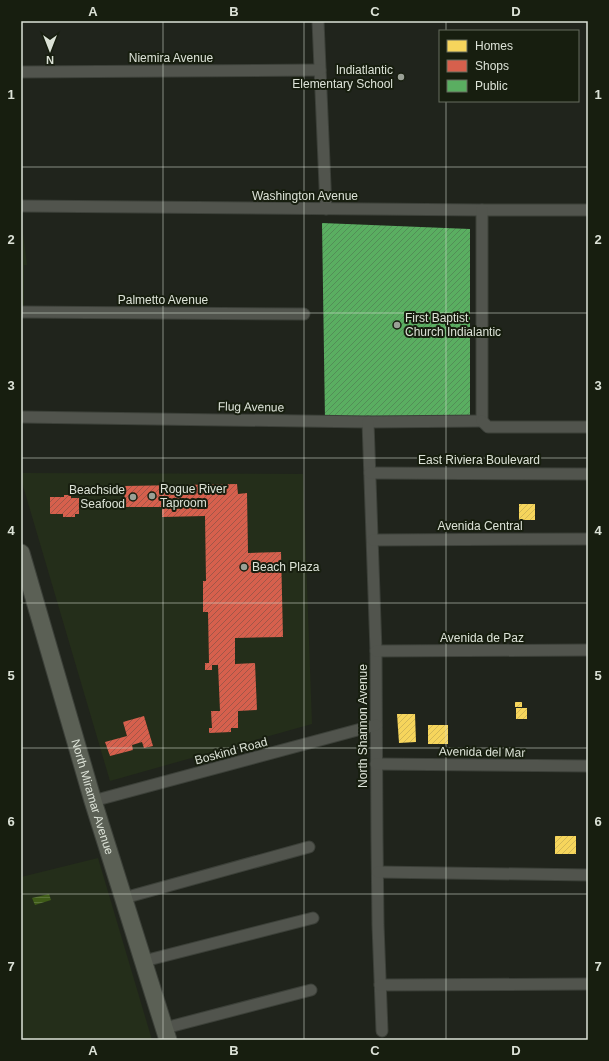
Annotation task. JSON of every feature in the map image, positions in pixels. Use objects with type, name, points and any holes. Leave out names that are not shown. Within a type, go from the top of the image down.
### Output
[{"type":"main road","name":"North Miramar Avenue","points":[[21,553],[93,801],[167,1034]]},
{"type":"street","points":[[318,21],[326,209]]},
{"type":"street","name":"Niemira Avenue","points":[[21,72],[320,70]]},
{"type":"street","name":"Washington Avenue","points":[[21,206],[588,210]]},
{"type":"street","points":[[482,210],[482,421]]},
{"type":"street","name":"Palmetto Avenue","points":[[21,312],[304,314]]},
{"type":"street","name":"Flug Avenue","points":[[21,417],[368,422],[482,421],[488,427],[588,427]]},
{"type":"street","name":"North Shannon Avenue","points":[[368,422],[376,651],[378,925],[382,1031]]},
{"type":"street","name":"East Riviera Boulevard","points":[[370,473],[588,474]]},
{"type":"street","name":"Avenida Central","points":[[373,540],[588,539]]},
{"type":"street","name":"Avenida de Paz","points":[[376,651],[588,650]]},
{"type":"street","name":"Boskind Road","points":[[93,801],[376,725]]},
{"type":"street","name":"Avenida del Mar","points":[[376,764],[588,766]]},
{"type":"street","points":[[124,898],[308,847]]},
{"type":"street","points":[[378,872],[588,875]]},
{"type":"street","points":[[144,961],[313,918]]},
{"type":"street","points":[[380,986],[588,984]]},
{"type":"street","points":[[167,1034],[311,990]]},
{"type":"shaded area","points":[[21,217],[27,265],[24,265],[24,307],[21,307]]},
{"type":"shaded area","points":[[21,473],[303,474],[312,724],[110,781],[21,479]]},
{"type":"shaded area","points":[[98,858],[152,1040],[24,1040],[21,1030],[21,877]]},
{"type":"shaded area","points":[[49,894],[51,900],[35,905],[32,898]]},
{"type":"building: Homes","points":[[519,504],[535,504],[535,520],[519,520]]},
{"type":"building: Homes","points":[[515,702],[522,702],[522,707],[515,707]]},
{"type":"building: Homes","points":[[516,708],[527,708],[527,719],[516,719]]},
{"type":"building: Homes","points":[[397,714],[415,714],[416,742],[399,743]]},
{"type":"building: Homes","points":[[428,725],[448,725],[448,744],[428,744]]},
{"type":"building: Homes","points":[[555,836],[576,836],[576,854],[555,854]]},
{"type":"building: Shops","name":"Beach Plaza","points":[[237,484],[238,494],[247,493],[248,553],[281,552],[283,637],[235,638],[235,664],[255,663],[257,710],[238,711],[238,728],[231,728],[231,732],[209,733],[209,728],[212,728],[211,711],[220,711],[218,665],[212,665],[212,670],[205,670],[205,663],[209,663],[208,612],[203,612],[203,581],[206,581],[205,516],[162,517],[162,507],[125,507],[124,486]]},
{"type":"building: Shops","points":[[64,495],[71,495],[71,498],[79,498],[79,514],[75,514],[75,517],[63,517],[63,514],[50,514],[50,497],[64,497]]},
{"type":"building: Shops","points":[[144,716],[153,746],[144,748],[142,742],[132,745],[133,750],[110,756],[105,742],[127,736],[123,722]]},
{"type":"building: Public","name":"First Baptist Church Indialantic","points":[[322,223],[470,229],[470,421],[325,421]]},
{"type":"place","name":"Indiatlantic Elementary School","points":[[401,77]]},
{"type":"place","name":"First Baptist Church Indialantic","points":[[397,325]]},
{"type":"place","name":"Rogue River Taproom","points":[[152,496]]},
{"type":"place","name":"Beachside Seafood","points":[[133,497]]},
{"type":"place","name":"Beach Plaza","points":[[244,567]]}]
